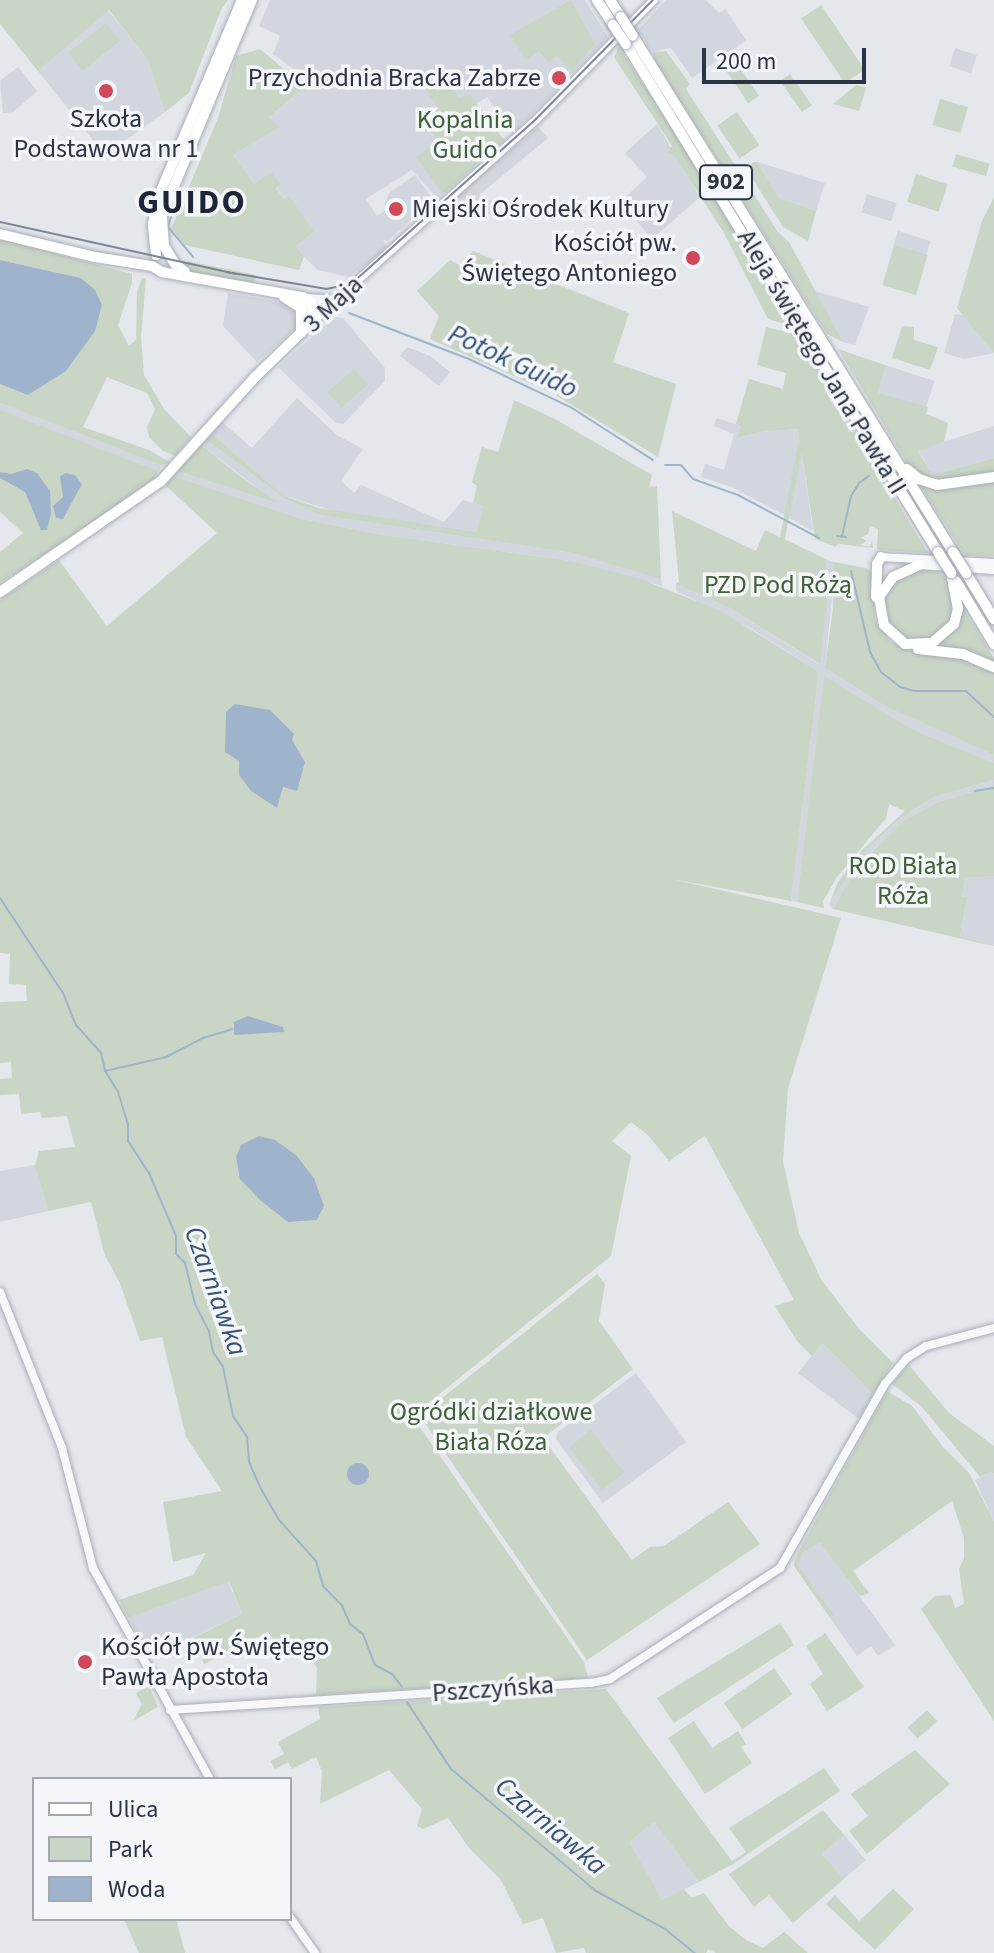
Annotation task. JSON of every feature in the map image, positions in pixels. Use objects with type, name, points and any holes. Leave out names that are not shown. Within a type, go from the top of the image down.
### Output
[{"type":"main road","points":[[171,262],[162,272],[155,260],[153,224],[160,193],[242,0]]},
{"type":"main road","points":[[171,262],[162,237],[166,204],[252,0]]},
{"type":"main road","name":"Aleja świętego Jana Pawła II","points":[[597,0],[617,21],[816,330],[994,619]]},
{"type":"main road","name":"Aleja świętego Jana Pawła II","points":[[610,0],[617,21]]},
{"type":"main road","name":"Aleja świętego Jana Pawła II","points":[[629,40],[798,325],[994,644]]},
{"type":"main road","points":[[0,234],[95,257],[139,263],[155,260],[163,251],[189,276],[311,303],[317,317]]},
{"type":"main road","points":[[301,301],[301,333]]},
{"type":"main road","name":"3 Maja","points":[[0,592],[161,481],[255,377],[317,317]]},
{"type":"main road","points":[[890,449],[914,475],[932,484],[994,477]]},
{"type":"main road","points":[[881,557],[877,564],[876,612],[890,639],[905,647],[972,656],[994,667]]},
{"type":"main road","points":[[919,565],[893,577],[879,597],[884,625],[905,644],[932,643],[954,624],[958,609],[951,574]]},
{"type":"street","name":"3 Maja","points":[[317,317],[537,119],[654,0]]},
{"type":"street","points":[[301,301],[336,300]]},
{"type":"street","points":[[881,557],[994,563]]},
{"type":"street","points":[[919,565],[994,570]]},
{"type":"street","points":[[0,1292],[62,1448],[93,1568],[209,1777]]},
{"type":"street","name":"Pszczyńska","points":[[170,1710],[603,1681],[782,1566],[885,1384],[901,1363],[926,1346],[994,1328]]},
{"type":"street","points":[[292,1920],[315,1953]]},
{"type":"shaded area","points":[[270,0],[585,0],[608,37],[513,133],[487,97],[476,104],[504,140],[437,198],[412,170],[366,199],[377,216],[387,209],[384,204],[390,192],[415,175],[434,200],[387,241],[383,240],[387,247],[349,277],[318,270],[304,257],[295,246],[314,231],[288,197],[285,200],[271,172],[254,184],[233,155],[278,127],[269,117],[311,82],[273,54],[280,36],[259,26]]},
{"type":"shaded area","points":[[666,0],[706,0],[719,13],[725,9],[746,40],[692,78],[671,48],[653,52],[638,30]]},
{"type":"shaded area","name":"Szkoła Podstawowa nr 1","points":[[108,10],[148,60],[165,112],[105,155],[38,71]]},
{"type":"shaded area","points":[[955,48],[977,55],[971,73],[949,66]]},
{"type":"shaded area","points":[[18,67],[37,91],[13,112],[3,113],[0,81]]},
{"type":"shaded area","points":[[657,124],[700,197],[652,239],[620,202],[647,177],[625,153]]},
{"type":"shaded area","points":[[538,127],[548,138],[479,195],[498,203],[494,216],[457,202],[457,197]]},
{"type":"shaded area","points":[[757,162],[825,183],[816,211],[779,198]]},
{"type":"shaded area","points":[[867,194],[897,203],[891,221],[861,212]]},
{"type":"shaded area","points":[[898,231],[931,241],[926,255],[894,245]]},
{"type":"shaded area","points":[[815,291],[869,307],[855,345],[843,342]]},
{"type":"shaded area","points":[[228,293],[292,304],[297,327],[257,362],[223,326]]},
{"type":"shaded area","points":[[955,314],[964,315],[994,353],[964,359],[944,353]]},
{"type":"shaded area","points":[[335,317],[343,318],[385,368],[385,381],[343,424],[336,423],[278,367]]},
{"type":"shaded area","points":[[407,347],[430,356],[450,372],[439,386],[400,356]]},
{"type":"shaded area","points":[[885,365],[934,381],[925,409],[876,393]]},
{"type":"shaded area","points":[[297,398],[337,435],[363,449],[341,481],[354,493],[361,485],[444,522],[463,500],[483,506],[476,532],[341,513],[284,496],[211,433],[221,421],[252,448]]},
{"type":"shaded area","points":[[0,403],[162,465],[159,472],[0,410]]},
{"type":"shaded area","points":[[717,418],[741,426],[738,438],[760,432],[798,429],[813,531],[732,487],[701,477],[705,464],[724,470],[734,434],[714,426]]},
{"type":"shaded area","points":[[994,426],[994,458],[932,475],[918,450]]},
{"type":"shaded area","points":[[205,439],[284,498],[320,515],[573,553],[661,579],[662,586],[571,561],[377,534],[302,519],[174,476],[177,471],[277,503],[200,444]]},
{"type":"shaded area","points":[[826,559],[834,562],[834,578],[825,668],[885,706],[994,755],[994,763],[914,730],[825,677],[797,902],[791,901],[819,672],[750,628],[676,591],[676,584],[730,608],[819,664],[827,601]]},
{"type":"shaded area","points":[[994,780],[994,786],[938,802],[903,821],[856,868],[833,909],[829,905],[860,855],[901,818],[934,797]]},
{"type":"shaded area","points":[[994,876],[994,946],[960,936],[967,897],[962,896],[965,878]]},
{"type":"shaded area","points":[[35,1165],[48,1211],[0,1222],[0,1171]]},
{"type":"shaded area","points":[[822,1343],[873,1394],[859,1419],[798,1373]]},
{"type":"shaded area","points":[[636,1373],[686,1442],[603,1503],[556,1439],[557,1433]]},
{"type":"shaded area","points":[[991,1472],[994,1474],[994,1521],[975,1480]]},
{"type":"shaded area","points":[[820,1541],[895,1645],[878,1656],[871,1646],[857,1656],[830,1618],[834,1615],[797,1564],[803,1553]]},
{"type":"shaded area","points":[[228,1581],[242,1614],[151,1657],[129,1618]]},
{"type":"shaded area","points":[[654,1820],[699,1882],[662,1900],[628,1842]]},
{"type":"shaded area","points":[[844,1835],[866,1860],[844,1879],[822,1854]]},
{"type":"green space","points":[[0,0],[228,0],[221,10],[189,93],[165,112],[148,60],[109,10],[38,71],[0,24]]},
{"type":"green space","points":[[571,0],[595,44],[571,71],[557,56],[548,62],[539,51],[526,60],[510,35]]},
{"type":"green space","points":[[821,5],[865,70],[845,83],[801,18]]},
{"type":"green space","points":[[106,23],[120,41],[82,71],[68,53]]},
{"type":"green space","points":[[637,32],[655,60],[653,52],[666,51],[690,84],[686,89],[778,232],[789,242],[843,342],[827,334]]},
{"type":"green space","points":[[619,47],[702,175],[788,325],[768,319],[724,233],[674,155],[667,153],[672,146],[614,57]]},
{"type":"green space","points":[[260,49],[305,87],[269,117],[279,127],[233,155],[254,184],[271,172],[280,184],[276,188],[284,199],[289,196],[314,231],[296,246],[304,257],[299,270],[185,245],[171,229],[218,118],[236,56]]},
{"type":"green space","points":[[736,62],[759,96],[748,103],[725,69]]},
{"type":"green space","points":[[790,74],[812,105],[802,112],[780,81]]},
{"type":"green space","name":"Kopalnia Guido","points":[[439,79],[446,89],[452,86],[459,98],[469,94],[504,140],[443,194],[416,157],[438,141],[428,126],[440,117],[440,111],[424,88]]},
{"type":"green space","points":[[856,85],[866,88],[859,111],[833,104]]},
{"type":"green space","points":[[940,99],[968,107],[960,133],[933,125]]},
{"type":"green space","points":[[737,112],[759,145],[739,159],[717,125]]},
{"type":"green space","points":[[956,154],[990,164],[986,176],[952,166]]},
{"type":"green space","points":[[753,162],[757,162],[779,198],[816,211],[808,241],[783,227],[747,170]]},
{"type":"green space","points":[[916,174],[947,184],[938,212],[907,202]]},
{"type":"green space","points":[[994,197],[994,353],[957,308],[982,221]]},
{"type":"green space","points":[[0,239],[132,274],[118,325],[129,346],[136,340],[137,292],[142,278],[146,278],[141,337],[144,375],[164,409],[191,437],[175,456],[163,451],[149,437],[147,427],[155,409],[147,393],[107,377],[83,427],[149,450],[171,463],[161,465],[0,403],[0,384],[28,395],[38,388],[81,278],[0,260]]},
{"type":"green space","points":[[894,245],[928,255],[916,295],[882,285]]},
{"type":"green space","points":[[473,251],[629,313],[613,362],[676,384],[658,457],[552,393],[430,339],[439,316],[417,291],[450,260],[461,266]]},
{"type":"green space","points":[[187,261],[256,275],[255,283],[306,293],[191,273],[184,269]]},
{"type":"green space","points":[[902,326],[914,327],[914,340],[938,347],[930,370],[892,358]]},
{"type":"green space","points":[[766,327],[794,334],[928,553],[877,549],[878,529],[870,526],[868,534],[861,538],[867,541],[860,545],[869,547],[872,541],[873,548],[838,544],[836,547],[815,539],[798,429],[760,432],[737,438],[741,426],[736,424],[749,379],[783,389],[786,373],[757,365]]},
{"type":"green space","points":[[817,347],[822,348],[776,585],[771,584]]},
{"type":"green space","points":[[838,349],[885,365],[878,393],[928,407],[926,414],[948,423],[944,442],[918,451],[932,475],[994,458],[994,474],[942,483],[912,471]]},
{"type":"green space","points":[[354,369],[368,385],[341,408],[328,392]]},
{"type":"green space","points":[[514,400],[553,418],[652,475],[649,487],[657,486],[661,579],[573,553],[320,515],[284,498],[205,439],[211,433],[284,496],[319,508],[476,532],[483,506],[473,503],[477,486],[472,482],[482,447],[498,452]]},
{"type":"green space","points":[[0,410],[158,471],[154,478],[95,521],[0,583],[0,552],[23,533],[0,512]]},
{"type":"green space","points":[[200,444],[240,476],[280,504],[177,471]]},
{"type":"green space","points":[[174,476],[302,519],[377,534],[571,561],[638,578],[721,611],[819,672],[791,901],[672,879],[841,918],[788,1088],[783,1162],[799,1233],[822,1281],[860,1330],[893,1363],[873,1394],[822,1343],[812,1356],[797,1341],[775,1306],[794,1300],[705,1136],[669,1161],[648,1135],[631,1122],[612,1141],[631,1156],[611,1256],[412,1416],[584,1662],[588,1678],[316,1695],[317,1668],[300,1644],[282,1652],[268,1632],[204,1664],[193,1638],[242,1614],[229,1581],[129,1618],[119,1600],[193,1575],[206,1553],[173,1562],[163,1502],[222,1491],[186,1437],[162,1337],[140,1341],[120,1283],[105,1256],[91,1202],[48,1211],[35,1165],[39,1151],[75,1147],[67,1116],[42,1118],[40,1112],[21,1114],[19,1094],[0,1095],[0,1079],[12,1078],[11,1062],[0,1063],[0,1002],[27,1001],[26,985],[9,984],[10,954],[0,953],[0,600],[59,560],[107,626],[217,533],[165,485]]},
{"type":"green space","points":[[994,478],[994,556],[965,555],[921,487]]},
{"type":"green space","name":"PZD Pod Różą","points":[[672,511],[756,551],[765,530],[826,559],[827,601],[820,664],[730,608],[676,584],[679,582]]},
{"type":"green space","points":[[834,562],[866,568],[872,573],[875,620],[890,641],[905,649],[955,655],[994,670],[994,755],[885,706],[825,668],[833,608]]},
{"type":"green space","points":[[919,570],[939,572],[947,581],[953,593],[953,619],[940,636],[913,643],[888,628],[882,602],[892,583]]},
{"type":"green space","points":[[963,608],[994,658],[994,663],[974,653],[936,646],[954,631]]},
{"type":"green space","points":[[824,676],[914,730],[994,763],[994,780],[934,797],[901,818],[860,855],[829,905],[838,882],[861,851],[905,811],[889,804],[886,818],[837,877],[823,901],[824,908],[797,902]]},
{"type":"green space","name":"ROD Biała Róża","points":[[994,786],[994,876],[965,878],[962,896],[967,897],[960,936],[993,946],[833,909],[856,868],[903,821],[938,802]]},
{"type":"green space","name":"Ogródki działkowe Biała Róza","points":[[597,1274],[605,1284],[599,1321],[633,1369],[543,1438],[632,1560],[650,1547],[664,1546],[728,1502],[760,1544],[587,1660],[420,1416]]},
{"type":"green space","points":[[909,1365],[949,1413],[994,1446],[994,1474],[991,1472],[980,1477],[921,1406],[892,1384]]},
{"type":"green space","points":[[887,1391],[912,1406],[943,1447],[969,1473],[994,1521],[994,1721],[921,1609],[935,1596],[951,1595],[955,1608],[964,1604],[959,1569],[964,1558],[964,1538],[952,1501],[853,1571],[869,1593],[860,1596],[820,1542],[803,1553],[798,1565],[834,1615],[830,1618],[794,1566],[795,1558]]},
{"type":"green space","points":[[591,1430],[624,1473],[602,1490],[569,1447]]},
{"type":"green space","points":[[780,1623],[794,1645],[674,1723],[657,1698]]},
{"type":"green space","points":[[825,1633],[864,1687],[827,1711],[810,1684],[823,1674],[806,1646]]},
{"type":"green space","points":[[774,1668],[792,1694],[742,1729],[724,1703]]},
{"type":"green space","points":[[149,1686],[158,1707],[133,1721],[142,1704],[136,1693]]},
{"type":"green space","points":[[606,1689],[732,1861],[746,1852],[729,1828],[824,1768],[840,1791],[733,1864],[699,1882],[654,1821],[629,1842],[662,1900],[684,1889],[691,1898],[704,1893],[729,1926],[746,1940],[763,1948],[784,1932],[808,1953],[716,1953],[708,1949],[706,1953],[586,1953],[584,1948],[556,1953],[543,1918],[523,1924],[501,1880],[469,1848],[448,1818],[423,1829],[417,1826],[422,1809],[389,1770],[320,1804],[322,1771],[316,1757],[292,1769],[288,1762],[275,1769],[270,1761],[284,1754],[278,1742],[320,1719],[318,1707]]},
{"type":"green space","points":[[927,1710],[937,1721],[918,1739],[908,1727]]},
{"type":"green space","points":[[694,1721],[712,1748],[738,1731],[746,1744],[741,1747],[752,1763],[705,1794],[668,1738]]},
{"type":"green space","points":[[915,1750],[950,1784],[867,1854],[849,1831],[868,1816],[851,1794]]},
{"type":"green space","points":[[823,1810],[844,1835],[822,1854],[844,1879],[793,1923],[769,1895],[754,1907],[729,1874]]},
{"type":"green space","points":[[893,1889],[914,1909],[875,1950],[826,1904],[835,1895],[859,1921]]},
{"type":"green space","points":[[125,1921],[177,1921],[185,1953],[139,1953]]},
{"type":"water","points":[[0,260],[81,278],[95,290],[102,305],[95,331],[66,371],[28,395],[0,384]]},
{"type":"water","points":[[27,469],[37,473],[50,491],[51,513],[47,530],[41,530],[25,492],[0,478],[0,472],[11,474]]},
{"type":"water","points":[[66,473],[75,475],[82,484],[63,519],[56,518],[53,506],[63,497],[60,476]]},
{"type":"water","points":[[235,704],[270,710],[294,734],[292,740],[305,762],[297,791],[283,787],[277,808],[251,791],[239,775],[239,761],[225,752],[226,712]]},
{"type":"water","points":[[248,1016],[283,1027],[284,1032],[234,1035],[234,1022]]},
{"type":"water","points":[[259,1136],[275,1140],[296,1155],[314,1178],[324,1206],[317,1220],[288,1222],[240,1179],[236,1157],[241,1145]]},
{"type":"water","points":[[354,1463],[362,1463],[369,1474],[362,1485],[354,1485],[347,1478],[347,1470]]},
{"type":"waterway","name":"Potok Guido","points":[[174,208],[168,227],[193,257]]},
{"type":"waterway","name":"Potok Guido","points":[[349,313],[469,359],[572,408],[653,460]]},
{"type":"waterway","name":"Potok Guido","points":[[665,465],[681,465],[693,479],[738,495],[819,538]]},
{"type":"waterway","points":[[842,536],[851,496],[859,483],[869,476]]},
{"type":"waterway","name":"Potok Guido","points":[[837,536],[846,537]]},
{"type":"waterway","name":"Potok Guido","points":[[851,571],[870,652],[881,672],[900,687],[914,691],[966,691],[994,717]]},
{"type":"waterway","points":[[975,791],[994,788]]},
{"type":"waterway","name":"Czarniawka","points":[[0,898],[63,993],[76,1025],[101,1053],[105,1071],[118,1092],[128,1125],[128,1141],[149,1173],[176,1236],[176,1254],[185,1263],[195,1304],[209,1332],[213,1352],[223,1367],[233,1416],[247,1437],[249,1462],[260,1487],[280,1521],[316,1561],[323,1586],[342,1606],[350,1624],[363,1634],[375,1665],[392,1674],[402,1687]]},
{"type":"waterway","points":[[105,1071],[166,1057],[203,1038],[232,1029]]},
{"type":"waterway","name":"Czarniawka","points":[[407,1702],[451,1769],[596,1891],[665,1929],[695,1953]]},
{"type":"tram line","points":[[226,272],[326,289],[351,284],[536,119],[653,0]]},
{"type":"tram line","points":[[0,222],[236,274]]},
{"type":"place","name":"Przychodnia Bracka Zabrze","points":[[559,78]]},
{"type":"place","name":"Szkoła Podstawowa nr 1","points":[[106,91]]},
{"type":"place","name":"Miejski Ośrodek Kultury","points":[[396,209]]},
{"type":"place","name":"Kościół pw. Świętego Antoniego","points":[[693,258]]},
{"type":"place","name":"Kościół pw. Świętego Pawła Apostoła","points":[[85,1662]]},
{"type":"district","name":"GUIDO","points":[[192,203]]}]
